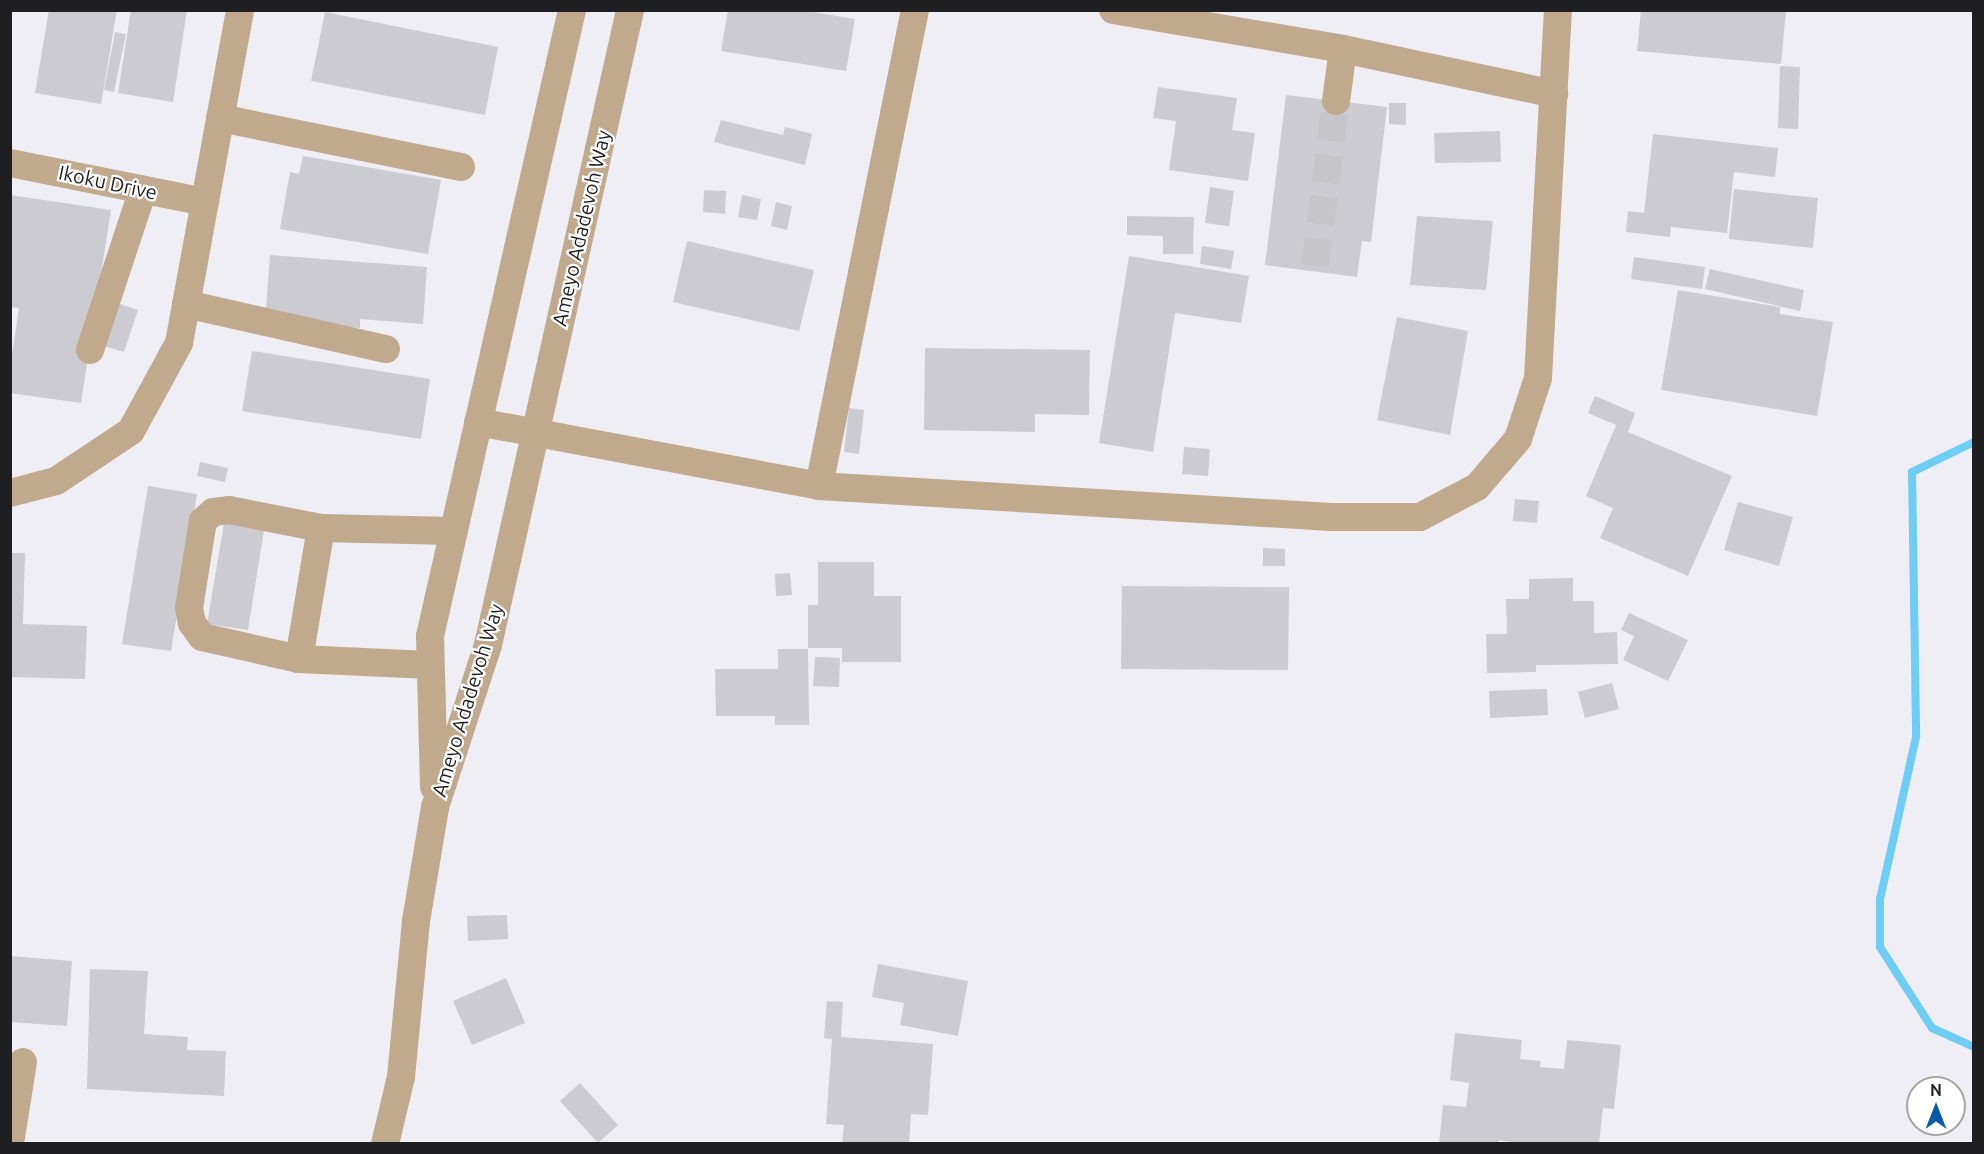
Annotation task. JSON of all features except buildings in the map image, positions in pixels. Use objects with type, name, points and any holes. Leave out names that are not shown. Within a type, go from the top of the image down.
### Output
[{"type":"street","points":[[10,493],[56,482],[131,431],[179,344],[240,10]]},
{"type":"street","points":[[555,10],[565,45]]},
{"type":"street","name":"Ameyo Adadevoh Way","points":[[435,807],[429,665],[430,636],[573,10]]},
{"type":"street","name":"Ameyo Adadevoh Way","points":[[435,807],[488,645],[630,10]]},
{"type":"street","points":[[819,486],[915,10]]},
{"type":"street","points":[[1113,10],[1343,50],[1554,94]]},
{"type":"street","points":[[478,422],[536,431],[819,486],[1330,517],[1420,517],[1477,487],[1518,439],[1538,378],[1558,10]]},
{"type":"street","points":[[1336,101],[1343,50]]},
{"type":"street","points":[[220,118],[461,167]]},
{"type":"street","name":"Ikoku Drive","points":[[10,163],[205,202]]},
{"type":"street","points":[[90,350],[143,190]]},
{"type":"street","points":[[186,304],[386,349]]},
{"type":"street","points":[[429,665],[300,659],[201,637],[192,623],[189,608],[203,521],[213,512],[229,510],[321,528],[454,531]]},
{"type":"street","points":[[300,659],[321,528]]},
{"type":"street","points":[[385,1143],[400,1077],[416,921],[435,807]]},
{"type":"street","points":[[10,1143],[23,1062]]},
{"type":"waterway","points":[[1974,442],[1912,472],[1916,737],[1880,899],[1880,947],[1932,1028],[1974,1047]]},
{"type":"tunnel","points":[[1315,266],[1336,101]]}]
